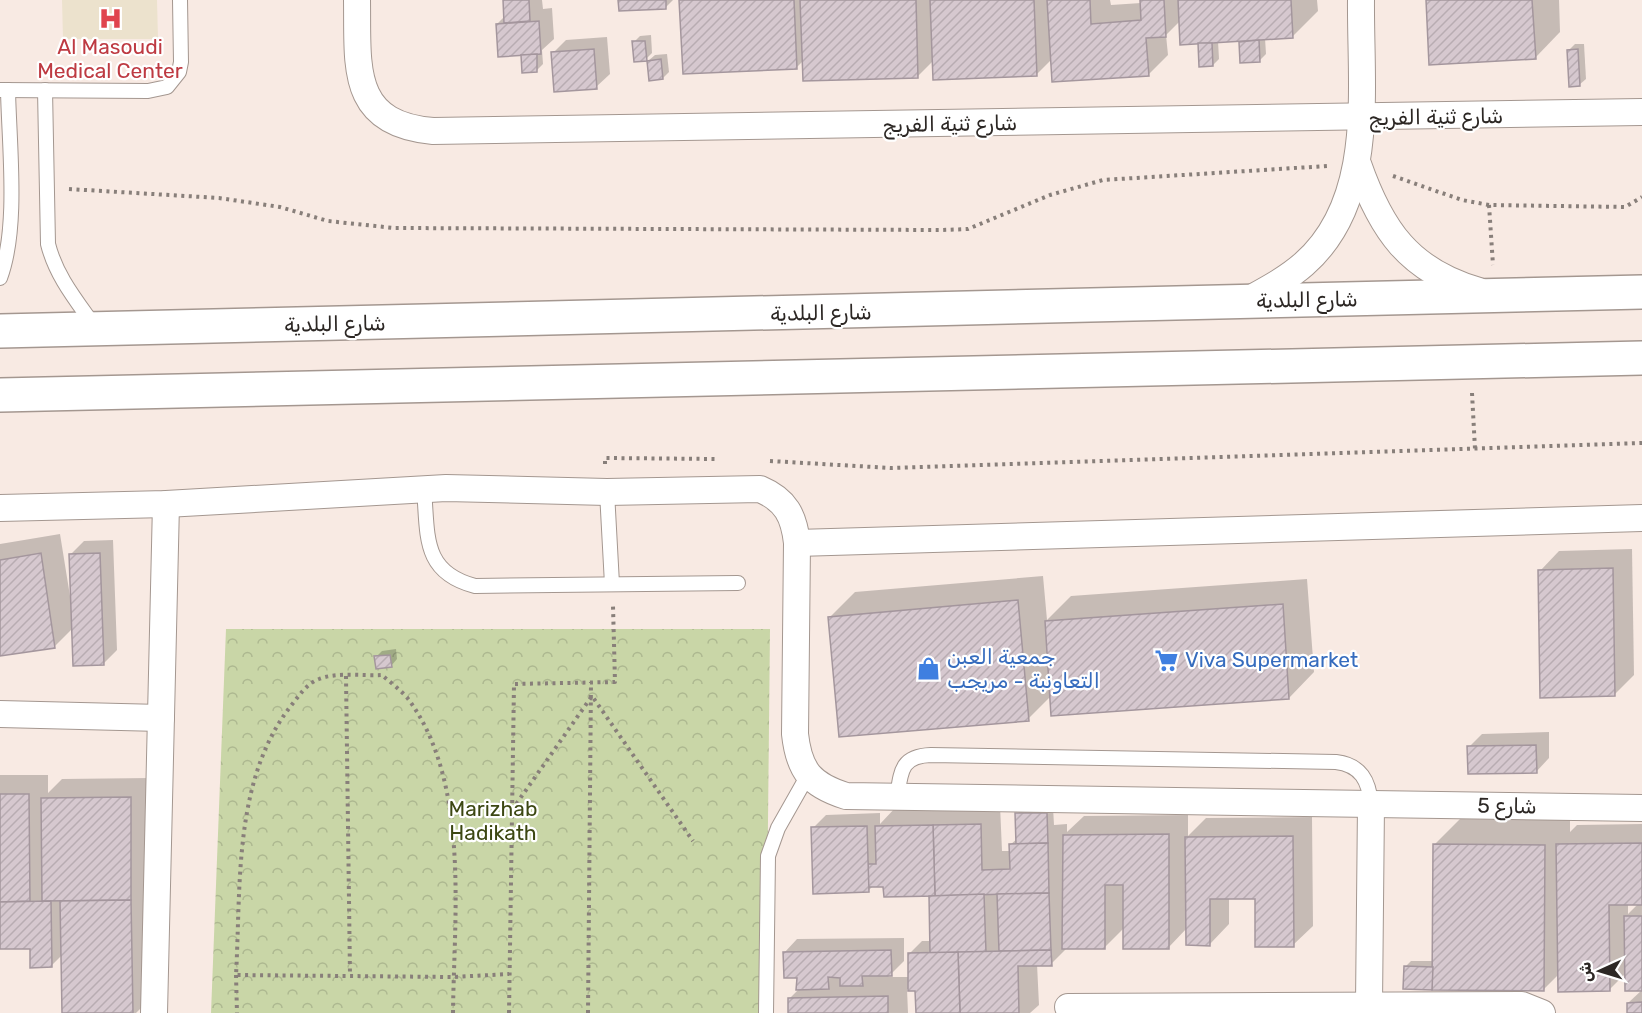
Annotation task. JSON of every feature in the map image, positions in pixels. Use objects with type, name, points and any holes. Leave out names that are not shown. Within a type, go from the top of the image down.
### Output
[{"type":"main road","name":"شارع البلدية","points":[[0,331],[1642,292]]},
{"type":"main road","points":[[0,395],[1642,358]]},
{"type":"street","name":"شارع ثنية الفريج","points":[[357,0],[360,78],[370,100],[386,118],[409,129],[433,131],[1642,112]]},
{"type":"street","points":[[1246,301],[1304,264],[1324,243],[1340,218],[1351,193],[1358,164],[1361,0]]},
{"type":"street","points":[[1358,164],[1382,222],[1399,244],[1422,266],[1440,276],[1458,285],[1495,296]]},
{"type":"street","points":[[0,508],[166,504],[424,489],[607,492],[760,489],[775,495],[787,507],[795,525],[797,543],[795,734],[798,756],[808,775]]},
{"type":"street","points":[[154,1013],[166,504]]},
{"type":"street","points":[[797,543],[1642,519]]},
{"type":"street","points":[[0,714],[161,718]]},
{"type":"street","name":"شارع 5","points":[[808,775],[825,789],[846,796],[1642,808]]},
{"type":"street","points":[[1369,1004],[1371,804]]},
{"type":"street","points":[[1068,1007],[1369,1004],[1462,1009],[1522,1005],[1542,1013]]},
{"type":"lane","points":[[0,278],[5,264],[9,230],[4,90],[148,91],[167,87],[179,72],[181,62],[180,0]]},
{"type":"lane","points":[[45,90],[48,244],[53,263],[96,329]]},
{"type":"lane","points":[[424,489],[430,548],[440,568],[454,580],[475,586],[738,583]]},
{"type":"lane","points":[[607,492],[612,584]]},
{"type":"lane","points":[[897,797],[901,772],[905,764],[919,755],[943,755],[1346,763],[1362,773],[1370,790],[1371,804]]},
{"type":"lane","points":[[766,1013],[768,856],[778,828],[808,775]]},
{"type":"path","points":[[46,188],[219,198],[280,207],[328,221],[394,228],[968,229],[1050,195],[1103,180],[1358,164],[1462,200],[1489,204],[1625,207],[1642,197]]},
{"type":"path","points":[[1489,204],[1495,296]]},
{"type":"path","points":[[1471,363],[1475,449]]},
{"type":"path","points":[[763,461],[891,468],[1642,443]]},
{"type":"path","points":[[607,492],[605,458],[728,459]]},
{"type":"path","points":[[509,1013],[514,684],[615,682],[612,584]]},
{"type":"path","points":[[237,1013],[236,975],[244,833],[255,778],[268,741],[308,685],[321,678],[382,675],[408,699],[429,735],[441,766],[454,832],[453,1013]]},
{"type":"path","points":[[346,676],[350,975]]},
{"type":"path","points":[[588,1013],[591,682]]},
{"type":"path","points":[[511,810],[592,696]]},
{"type":"path","points":[[592,696],[693,841]]},
{"type":"path","points":[[236,975],[453,977],[509,974]]},
{"type":"shaded area","name":"Al Masoudi Medical Center","points":[[62,0],[157,0],[158,39],[63,39]]},
{"type":"green space","name":"Marizhab Hadikath","points":[[226,629],[770,629],[766,1013],[211,1013]]},
{"type":"building","points":[[503,0],[529,0],[530,21],[504,23]]},
{"type":"building","points":[[618,0],[666,0],[666,9],[619,11]]},
{"type":"building","points":[[679,0],[794,0],[797,69],[683,74]]},
{"type":"building","points":[[800,0],[916,0],[918,78],[803,81]]},
{"type":"building","points":[[930,0],[1034,0],[1037,76],[933,80]]},
{"type":"building","points":[[1047,0],[1090,0],[1091,24],[1141,20],[1140,0],[1164,0],[1166,37],[1146,38],[1149,76],[1052,82]]},
{"type":"building","points":[[1178,0],[1291,0],[1293,38],[1180,45]]},
{"type":"building","points":[[1426,0],[1532,0],[1536,59],[1429,65]]},
{"type":"building","points":[[539,21],[541,54],[498,57],[496,24]]},
{"type":"building","points":[[1259,40],[1260,62],[1240,63],[1239,42]]},
{"type":"building","points":[[632,41],[645,41],[647,61],[634,62]]},
{"type":"building","points":[[1198,43],[1212,43],[1213,66],[1199,67]]},
{"type":"building","points":[[594,49],[597,89],[554,92],[551,52]]},
{"type":"building","points":[[1578,49],[1580,86],[1569,87],[1567,50]]},
{"type":"building","points":[[537,54],[537,72],[522,73],[521,55]]},
{"type":"building","points":[[661,59],[663,79],[649,81],[647,61]]},
{"type":"building","points":[[41,553],[55,648],[0,656],[0,560]]},
{"type":"building","points":[[100,553],[104,665],[73,666],[69,554]]},
{"type":"building","points":[[1613,568],[1615,696],[1540,698],[1538,570]]},
{"type":"building","name":"جمعية العبن التعاونبة - مريجب","points":[[1018,600],[1029,721],[839,737],[828,617]]},
{"type":"building","name":"Viva Supermarket","points":[[1283,604],[1289,699],[1051,716],[1045,621]]},
{"type":"building","points":[[390,655],[392,667],[376,669],[374,656]]},
{"type":"building","points":[[1536,745],[1537,773],[1468,774],[1467,746]]},
{"type":"building","points":[[0,794],[29,794],[30,901],[0,902]]},
{"type":"building","points":[[131,797],[131,900],[42,901],[41,798]]},
{"type":"building","points":[[1015,813],[1047,813],[1048,843],[1016,844]]},
{"type":"building","points":[[981,824],[982,870],[1010,869],[1009,844],[1048,843],[1049,893],[935,896],[933,825]]},
{"type":"building","points":[[933,825],[935,896],[884,897],[883,887],[868,887],[868,864],[876,864],[875,826]]},
{"type":"building","points":[[867,826],[869,892],[813,894],[811,827]]},
{"type":"building","points":[[1169,834],[1169,949],[1123,949],[1123,885],[1105,885],[1105,949],[1062,949],[1063,835]]},
{"type":"building","points":[[1293,836],[1294,947],[1255,947],[1255,899],[1210,899],[1210,946],[1186,945],[1185,837]]},
{"type":"building","points":[[1642,843],[1642,905],[1609,905],[1610,991],[1558,992],[1556,844]]},
{"type":"building","points":[[1433,844],[1545,845],[1544,991],[1432,990]]},
{"type":"building","points":[[1049,893],[1051,950],[999,951],[997,894]]},
{"type":"building","points":[[984,894],[986,952],[930,953],[929,896]]},
{"type":"building","points":[[131,900],[133,1013],[62,1013],[60,901]]},
{"type":"building","points":[[51,901],[52,967],[30,968],[30,949],[0,949],[0,902]]},
{"type":"building","points":[[1624,916],[1642,916],[1642,991],[1625,991]]},
{"type":"building","points":[[891,950],[892,976],[862,976],[863,986],[840,986],[840,978],[828,977],[829,989],[796,990],[797,978],[784,978],[783,952]]},
{"type":"building","points":[[1051,950],[1052,966],[1018,966],[1019,1013],[960,1013],[958,952]]},
{"type":"building","points":[[958,952],[960,1013],[916,1013],[915,991],[908,991],[908,953]]},
{"type":"building","points":[[1404,966],[1433,967],[1432,990],[1403,989]]},
{"type":"building","points":[[888,996],[888,1013],[788,1013],[788,998]]},
{"type":"building","points":[[1642,1002],[1642,1013],[1627,1013],[1627,1003]]},
{"type":"place","name":"Al Masoudi Medical Center","points":[[110,19]]},
{"type":"place","name":"Viva Supermarket","points":[[1167,660]]},
{"type":"place","name":"جمعية العبن التعاونبة - مريجب","points":[[929,669]]}]
